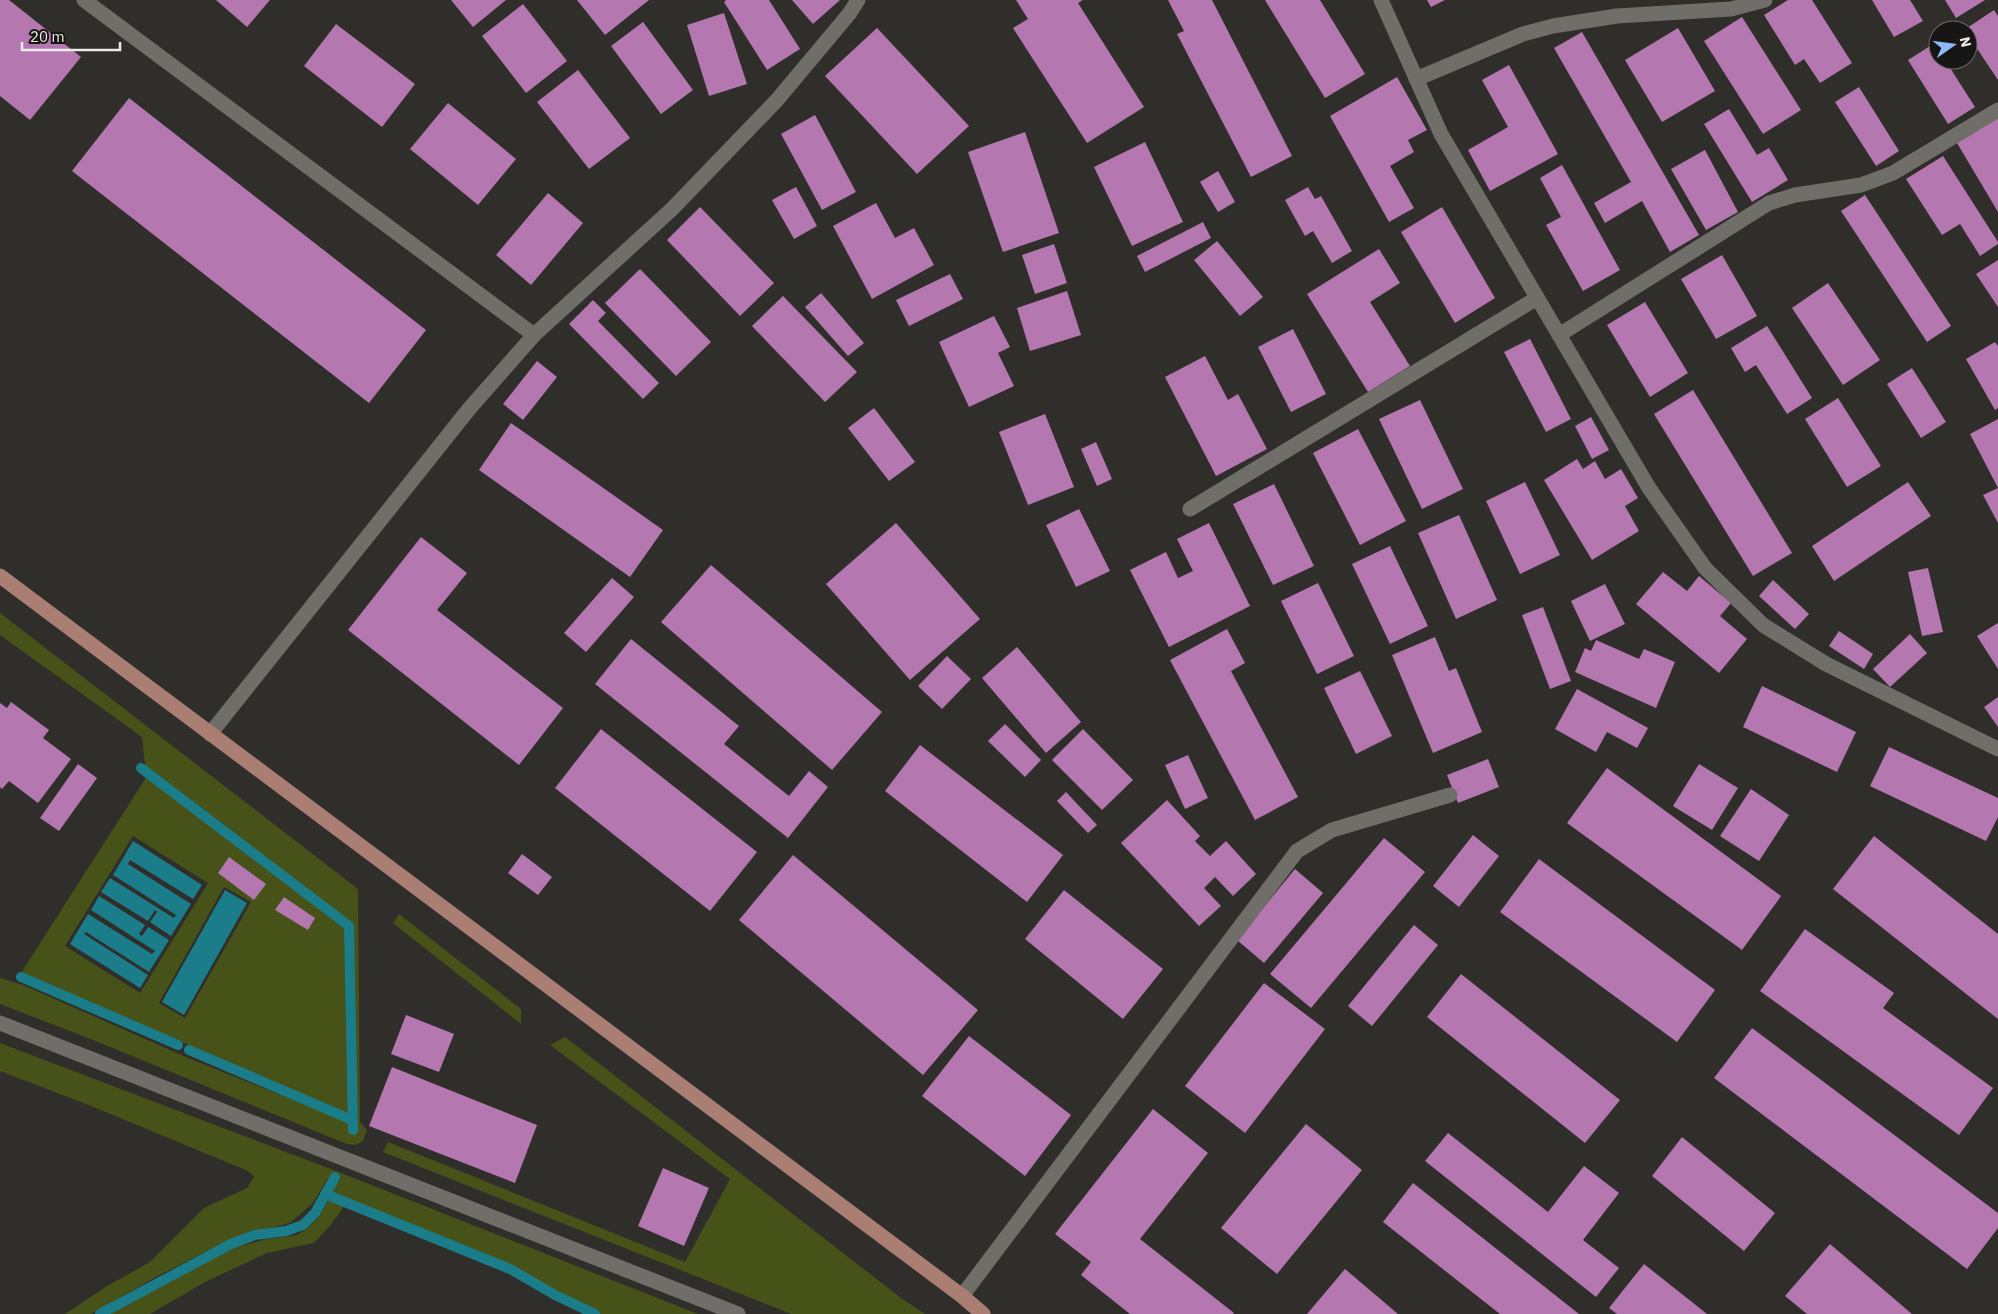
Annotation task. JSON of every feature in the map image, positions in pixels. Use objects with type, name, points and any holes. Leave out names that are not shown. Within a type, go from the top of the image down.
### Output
[{"type":"main road","points":[[0,576],[962,1296],[983,1314]]},
{"type":"street","points":[[84,0],[534,335]]},
{"type":"street","points":[[210,734],[469,409],[534,335],[672,209],[777,100],[850,14],[858,0]]},
{"type":"street","points":[[1381,0],[1441,134],[1649,488],[1705,568],[1763,625],[1826,664],[1998,749]]},
{"type":"street","points":[[1416,79],[1523,34],[1553,26],[1617,16],[1731,9],[1765,0]]},
{"type":"street","points":[[1559,335],[1769,203],[1795,195],[1862,185],[1892,173],[1998,110]]},
{"type":"street","points":[[1190,509],[1537,298]]},
{"type":"street","points":[[962,1296],[1297,851],[1332,830],[1450,795]]},
{"type":"street","points":[[0,1023],[738,1314]]},
{"type":"green space","points":[[0,613],[358,889],[360,1122],[367,1130],[363,1141],[356,1145],[347,1144],[0,1004],[0,978],[23,985],[186,1057],[355,1125],[352,923],[145,765],[142,737],[0,635]]},
{"type":"green space","points":[[147,776],[345,928],[349,1114],[21,973]],"holes":[[[133,836],[208,883],[140,993],[65,946]],[[224,887],[251,902],[185,1018],[159,1003]]]},
{"type":"green space","points":[[399,914],[521,1009],[521,1024],[393,923]]},
{"type":"green space","points":[[565,1037],[901,1298],[925,1314],[791,1314],[383,1152],[388,1142],[685,1262],[730,1179],[550,1045]]},
{"type":"green space","points":[[0,1043],[336,1171],[698,1314],[599,1314],[555,1293],[511,1267],[328,1193],[337,1179],[334,1177],[328,1178],[313,1203],[290,1223],[243,1235],[207,1251],[91,1314],[65,1314],[107,1286],[150,1262],[204,1208],[247,1188],[254,1177],[248,1171],[91,1106],[0,1071]]},
{"type":"green space","points":[[329,1199],[345,1205],[329,1227],[314,1243],[267,1253],[207,1281],[150,1314],[110,1314],[195,1267],[237,1247],[267,1239],[297,1235],[308,1228],[320,1215]]},
{"type":"water","points":[[133,841],[202,885],[193,899],[130,860],[128,864],[191,904],[171,936],[150,922],[157,912],[155,910],[148,921],[101,892],[110,878],[174,918],[176,915],[113,875]]},
{"type":"water","points":[[225,890],[247,903],[184,1015],[162,1002]]},
{"type":"water","points":[[99,896],[145,925],[139,934],[142,936],[148,927],[169,940],[149,972],[86,932],[84,934],[148,975],[140,988],[70,944],[88,914],[152,954],[155,951],[91,910]]},
{"type":"building","points":[[0,0],[9,0],[81,57],[30,120],[0,96]]},
{"type":"building","points":[[216,0],[270,0],[247,27]]},
{"type":"building","points":[[451,0],[506,0],[473,27]]},
{"type":"building","points":[[577,0],[649,0],[605,35]]},
{"type":"building","points":[[726,0],[769,0],[800,49],[767,70],[724,2]]},
{"type":"building","points":[[792,0],[840,0],[813,24]]},
{"type":"building","points":[[1016,0],[1083,0],[1078,3],[1144,107],[1087,143],[1013,28],[1028,19]]},
{"type":"building","points":[[1168,0],[1212,0],[1292,156],[1251,177],[1177,34],[1184,31]]},
{"type":"building","points":[[1265,0],[1320,0],[1365,74],[1325,98]]},
{"type":"building","points":[[1427,0],[1445,0],[1431,7]]},
{"type":"building","points":[[1788,0],[1812,0],[1852,63],[1820,83],[1804,59],[1795,65],[1764,15]]},
{"type":"building","points":[[1872,0],[1910,0],[1923,21],[1894,37]]},
{"type":"building","points":[[1945,0],[1985,0],[1956,18]]},
{"type":"building","points":[[523,4],[567,61],[526,93],[482,36]]},
{"type":"building","points":[[1994,10],[1998,16],[1998,80],[1978,50],[1978,21]]},
{"type":"building","points":[[724,13],[747,84],[709,96],[687,25]]},
{"type":"building","points":[[1742,17],[1801,110],[1763,134],[1704,41]]},
{"type":"building","points":[[643,22],[693,90],[661,114],[611,46]]},
{"type":"building","points":[[336,24],[415,84],[382,127],[304,66]]},
{"type":"building","points":[[877,28],[969,126],[917,174],[825,76]]},
{"type":"building","points":[[1678,28],[1715,91],[1662,122],[1625,60]]},
{"type":"building","points":[[1582,32],[1699,235],[1670,252],[1642,201],[1605,223],[1594,203],[1631,182],[1554,48]]},
{"type":"building","points":[[1928,47],[1928,70],[1951,70],[1975,107],[1948,124],[1908,60]]},
{"type":"building","points":[[1509,65],[1558,154],[1490,191],[1468,150],[1508,127],[1482,80]]},
{"type":"building","points":[[578,70],[630,138],[589,169],[537,102]]},
{"type":"building","points":[[1397,77],[1427,130],[1408,140],[1414,152],[1390,166],[1414,208],[1389,222],[1330,116]]},
{"type":"building","points":[[1859,87],[1899,151],[1876,166],[1835,102]]},
{"type":"building","points":[[129,98],[426,330],[369,403],[72,171]]},
{"type":"building","points":[[448,103],[516,159],[478,205],[410,149]]},
{"type":"building","points":[[1729,109],[1757,155],[1769,148],[1788,180],[1752,202],[1704,124]]},
{"type":"building","points":[[815,115],[856,192],[822,210],[781,134]]},
{"type":"building","points":[[1998,118],[1998,212],[1957,143]]},
{"type":"building","points":[[1025,132],[1059,233],[1003,252],[968,152]]},
{"type":"building","points":[[1145,142],[1183,222],[1132,246],[1094,167]]},
{"type":"building","points":[[1705,150],[1738,212],[1706,230],[1671,169]]},
{"type":"building","points":[[1943,156],[1998,242],[1998,244],[1980,256],[1960,224],[1942,235],[1906,179]]},
{"type":"building","points":[[1562,165],[1620,270],[1583,291],[1546,225],[1561,217],[1540,178]]},
{"type":"building","points":[[1218,171],[1235,202],[1218,212],[1200,182]]},
{"type":"building","points":[[796,187],[817,226],[794,239],[772,200]]},
{"type":"building","points":[[1308,187],[1315,199],[1321,196],[1352,251],[1332,263],[1313,231],[1305,236],[1285,200]]},
{"type":"building","points":[[548,193],[583,223],[531,285],[496,255]]},
{"type":"building","points":[[1865,195],[1951,326],[1927,342],[1841,211]]},
{"type":"building","points":[[876,203],[895,238],[914,228],[934,265],[872,299],[833,226]]},
{"type":"building","points":[[700,207],[774,283],[740,316],[667,240]]},
{"type":"building","points":[[1442,207],[1495,298],[1455,323],[1401,232]]},
{"type":"building","points":[[1203,222],[1211,238],[1145,272],[1137,256]]},
{"type":"building","points":[[1217,241],[1263,297],[1240,316],[1194,260]]},
{"type":"building","points":[[1054,244],[1067,283],[1035,294],[1022,255]]},
{"type":"building","points":[[1379,249],[1400,283],[1370,302],[1410,366],[1368,392],[1307,294]]},
{"type":"building","points":[[1722,255],[1757,316],[1716,339],[1681,279]]},
{"type":"building","points":[[1998,260],[1998,307],[1976,274]]},
{"type":"building","points":[[640,269],[711,342],[676,376],[605,303]]},
{"type":"building","points":[[950,274],[963,299],[909,326],[896,300]]},
{"type":"building","points":[[1828,283],[1880,360],[1843,385],[1792,308]]},
{"type":"building","points":[[1067,291],[1081,335],[1030,351],[1017,308]]},
{"type":"building","points":[[821,293],[864,343],[848,356],[805,307]]},
{"type":"building","points":[[783,296],[857,372],[825,402],[752,326]]},
{"type":"building","points":[[593,300],[606,313],[598,321],[659,383],[643,399],[569,324]]},
{"type":"building","points":[[1645,302],[1688,373],[1650,397],[1607,325]]},
{"type":"building","points":[[994,316],[1010,347],[998,353],[1014,386],[969,407],[939,342]]},
{"type":"building","points":[[1767,326],[1812,398],[1787,414],[1756,365],[1745,372],[1731,348]]},
{"type":"building","points":[[1293,329],[1326,394],[1291,412],[1258,347]]},
{"type":"building","points":[[1530,339],[1571,419],[1546,432],[1504,352]]},
{"type":"building","points":[[1995,342],[1998,346],[1998,408],[1995,410],[1966,359]]},
{"type":"building","points":[[1205,356],[1228,400],[1238,394],[1267,449],[1216,476],[1165,377]]},
{"type":"building","points":[[537,361],[557,377],[523,420],[503,404]]},
{"type":"building","points":[[1912,368],[1946,422],[1921,438],[1887,384]]},
{"type":"building","points":[[1693,390],[1792,553],[1753,576],[1654,414]]},
{"type":"building","points":[[1838,398],[1881,466],[1847,487],[1805,419]]},
{"type":"building","points":[[1420,400],[1463,489],[1422,509],[1379,419]]},
{"type":"building","points":[[874,408],[915,462],[889,481],[848,428]]},
{"type":"building","points":[[1045,414],[1074,487],[1028,505],[999,432]]},
{"type":"building","points":[[1591,417],[1609,450],[1592,459],[1575,426]]},
{"type":"building","points":[[1998,419],[1998,488],[1970,434]]},
{"type":"building","points":[[511,423],[663,530],[630,577],[479,470]]},
{"type":"building","points":[[1358,429],[1406,521],[1360,545],[1313,453]]},
{"type":"building","points":[[1096,442],[1112,479],[1097,486],[1081,449]]},
{"type":"building","points":[[1577,459],[1583,469],[1595,461],[1605,479],[1621,469],[1638,498],[1625,506],[1639,531],[1592,560],[1544,480]]},
{"type":"building","points":[[1525,482],[1560,555],[1520,574],[1486,501]]},
{"type":"building","points":[[1908,482],[1931,516],[1834,581],[1812,546]]},
{"type":"building","points":[[1274,484],[1314,566],[1273,585],[1233,504]]},
{"type":"building","points":[[1998,488],[1998,523],[1983,495]]},
{"type":"building","points":[[1079,509],[1110,571],[1076,587],[1046,525]]},
{"type":"building","points":[[1459,515],[1497,600],[1456,619],[1418,533]]},
{"type":"building","points":[[896,523],[980,619],[910,680],[826,584]]},
{"type":"building","points":[[1209,523],[1250,606],[1169,647],[1130,570],[1166,552],[1178,578],[1193,571],[1177,539]]},
{"type":"building","points":[[421,537],[467,573],[437,610],[563,708],[519,765],[348,630]]},
{"type":"building","points":[[1390,546],[1428,626],[1390,644],[1352,564]]},
{"type":"building","points":[[711,565],[882,712],[832,770],[661,622]]},
{"type":"building","points":[[1928,568],[1943,632],[1922,636],[1908,572]]},
{"type":"building","points":[[1663,572],[1687,591],[1699,576],[1731,603],[1720,616],[1747,639],[1719,673],[1636,604]]},
{"type":"building","points":[[612,578],[634,597],[586,652],[564,633]]},
{"type":"building","points":[[1773,580],[1809,614],[1795,629],[1759,596]]},
{"type":"building","points":[[1318,583],[1354,656],[1317,674],[1281,601]]},
{"type":"building","points":[[1605,584],[1625,624],[1590,641],[1571,601]]},
{"type":"building","points":[[1543,607],[1571,681],[1550,689],[1522,615]]},
{"type":"building","points":[[1998,623],[1998,669],[1977,636]]},
{"type":"building","points":[[1227,629],[1245,663],[1231,671],[1298,797],[1255,820],[1170,660]]},
{"type":"building","points":[[1839,631],[1873,654],[1864,669],[1829,646]]},
{"type":"building","points":[[1910,634],[1927,653],[1890,687],[1873,669]]},
{"type":"building","points":[[1435,637],[1449,671],[1456,668],[1482,732],[1433,753],[1392,655]]},
{"type":"building","points":[[631,639],[739,726],[724,744],[789,796],[809,771],[828,787],[788,838],[595,684]]},
{"type":"building","points":[[1596,640],[1639,659],[1644,649],[1675,662],[1656,708],[1575,672],[1585,648],[1591,651]]},
{"type":"building","points":[[1017,647],[1081,722],[1046,753],[982,678]]},
{"type":"building","points":[[947,656],[971,679],[942,709],[918,686]]},
{"type":"building","points":[[1360,671],[1392,736],[1356,754],[1324,688]]},
{"type":"building","points":[[1762,686],[1856,732],[1837,772],[1743,727]]},
{"type":"building","points":[[1577,689],[1648,728],[1637,748],[1607,732],[1596,752],[1555,729]]},
{"type":"building","points":[[1998,697],[1998,727],[1984,707]]},
{"type":"building","points":[[11,702],[49,730],[43,738],[71,759],[38,803],[9,781],[2,789],[0,787],[0,703],[7,708]]},
{"type":"building","points":[[1005,724],[1041,760],[1025,777],[988,741]]},
{"type":"building","points":[[601,729],[757,852],[710,911],[555,788]]},
{"type":"building","points":[[1083,729],[1133,780],[1102,810],[1052,760]]},
{"type":"building","points":[[920,745],[1063,855],[1027,902],[885,791]]},
{"type":"building","points":[[1889,747],[1998,798],[1998,817],[1986,841],[1870,786]]},
{"type":"building","points":[[1188,755],[1208,798],[1185,809],[1165,765]]},
{"type":"building","points":[[1488,759],[1499,787],[1458,803],[1447,775]]},
{"type":"building","points":[[78,764],[97,778],[59,831],[40,818]]},
{"type":"building","points":[[1699,764],[1738,788],[1712,830],[1673,806]]},
{"type":"building","points":[[1607,768],[1781,896],[1742,950],[1567,823]]},
{"type":"building","points":[[1751,789],[1789,815],[1759,861],[1720,836]]},
{"type":"building","points":[[1066,792],[1097,825],[1088,833],[1057,801]]},
{"type":"building","points":[[1167,800],[1200,836],[1195,841],[1210,856],[1226,841],[1256,874],[1233,896],[1215,877],[1204,888],[1221,906],[1199,926],[1121,843]]},
{"type":"building","points":[[1473,835],[1499,856],[1459,907],[1433,886]]},
{"type":"building","points":[[1874,836],[1998,934],[1998,1019],[1833,889]]},
{"type":"building","points":[[1384,838],[1425,872],[1311,1008],[1270,974]]},
{"type":"building","points":[[522,854],[552,877],[538,895],[508,873]]},
{"type":"building","points":[[793,855],[978,1010],[923,1075],[739,920]]},
{"type":"building","points":[[229,857],[266,884],[254,900],[218,873]]},
{"type":"building","points":[[1539,859],[1715,990],[1677,1042],[1500,912]]},
{"type":"building","points":[[1295,869],[1323,893],[1264,963],[1237,940]]},
{"type":"building","points":[[1064,890],[1163,969],[1123,1019],[1025,939]]},
{"type":"building","points":[[284,897],[315,918],[308,930],[275,910]]},
{"type":"building","points":[[1414,925],[1438,945],[1372,1026],[1348,1006]]},
{"type":"building","points":[[1805,929],[1894,993],[1883,1008],[1993,1088],[1959,1135],[1760,991]]},
{"type":"building","points":[[1461,974],[1620,1100],[1585,1143],[1427,1017]]},
{"type":"building","points":[[1264,983],[1325,1029],[1245,1133],[1185,1086]]},
{"type":"building","points":[[406,1015],[454,1034],[439,1072],[391,1054]]},
{"type":"building","points":[[1752,1028],[1998,1213],[1998,1228],[1967,1269],[1714,1078]]},
{"type":"building","points":[[969,1036],[1071,1115],[1025,1176],[922,1096]]},
{"type":"building","points":[[392,1067],[537,1125],[515,1183],[369,1126]]},
{"type":"building","points":[[1153,1109],[1208,1153],[1140,1239],[1233,1314],[1130,1314],[1081,1275],[1091,1262],[1055,1234]]},
{"type":"building","points":[[1306,1124],[1362,1170],[1277,1274],[1221,1228]]},
{"type":"building","points":[[1448,1133],[1548,1212],[1584,1166],[1619,1193],[1583,1240],[1619,1268],[1596,1297],[1425,1161]]},
{"type":"building","points":[[1682,1137],[1775,1213],[1744,1251],[1652,1176]]},
{"type":"building","points":[[663,1168],[709,1188],[684,1246],[638,1226]]},
{"type":"building","points":[[1413,1183],[1579,1314],[1500,1314],[1383,1222]]},
{"type":"building","points":[[1830,1244],[1912,1314],[1807,1314],[1785,1296]]},
{"type":"building","points":[[1644,1264],[1707,1314],[1617,1314],[1609,1308]]},
{"type":"building","points":[[1345,1269],[1398,1314],[1307,1314]]},
{"type":"waterway","points":[[141,768],[349,926],[353,1130]]},
{"type":"waterway","points":[[21,977],[178,1045]]},
{"type":"waterway","points":[[189,1050],[352,1120]]},
{"type":"waterway","points":[[100,1314],[231,1244],[255,1235],[286,1231],[303,1225],[315,1213],[335,1177]]},
{"type":"waterway","points":[[325,1194],[510,1269],[555,1295],[595,1314]]}]
